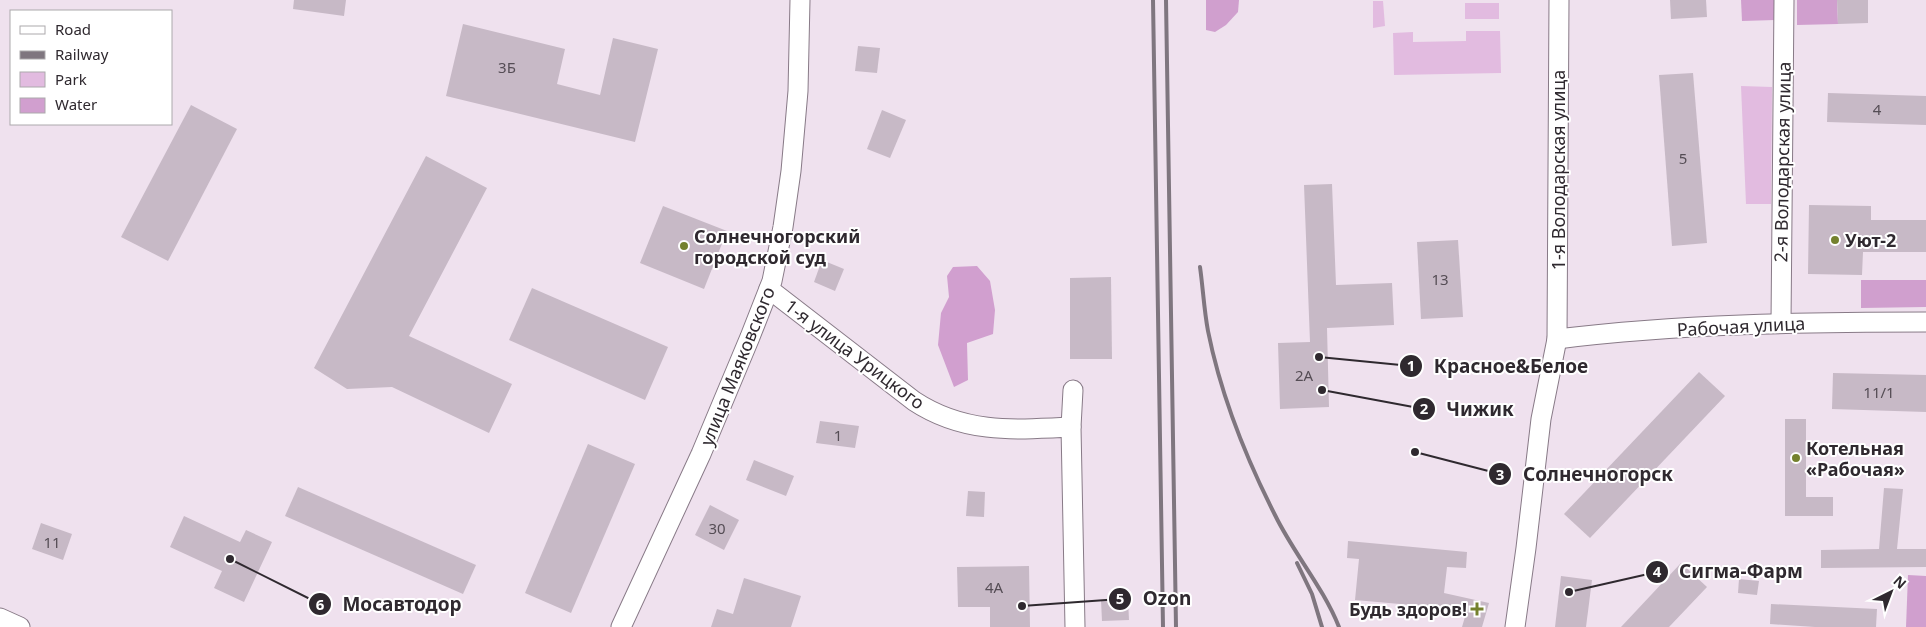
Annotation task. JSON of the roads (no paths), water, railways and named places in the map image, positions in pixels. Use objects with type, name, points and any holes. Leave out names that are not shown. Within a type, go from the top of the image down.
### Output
[{"type":"street","name":"улица Маяковского","points":[[621,627],[701,454],[769,289],[783,227],[791,171],[798,91],[800,0]]},
{"type":"street","name":"1-я Володарская улица","points":[[1515,627],[1541,420],[1557,339],[1559,0]]},
{"type":"street","name":"2-я Володарская улица","points":[[1782,323],[1784,0]]},
{"type":"street","name":"1-я улица Урицкого","points":[[769,289],[914,401],[938,415],[971,426],[988,428],[1071,427]]},
{"type":"street","name":"Рабочая улица","points":[[1557,339],[1618,332],[1782,323],[1926,322]]},
{"type":"street","points":[[1074,390],[1071,427],[1072,558],[1075,627]]},
{"type":"street","points":[[0,618],[20,627]]},
{"type":"water","points":[[977,266],[990,281],[995,310],[993,334],[967,343],[968,380],[954,387],[938,345],[941,313],[949,297],[947,276],[953,267]]},
{"type":"railway","points":[[1153,0],[1163,627]]},
{"type":"railway","points":[[1166,0],[1176,627]]},
{"type":"railway","points":[[1200,267],[1205,315],[1213,355],[1235,425],[1275,515],[1325,598],[1339,627]]},
{"type":"railway","points":[[1297,563],[1312,594],[1322,627]]},
{"type":"place","name":"Уют-2","points":[[1835,240]]},
{"type":"place","name":"Солнечногорский городской суд","points":[[684,246]]},
{"type":"place","name":"Красное&Белое","points":[[1319,357]]},
{"type":"place","name":"Чижик","points":[[1322,390]]},
{"type":"place","name":"Солнечногорск","points":[[1415,452]]},
{"type":"place","name":"Котельная «Рабочая»","points":[[1796,458]]},
{"type":"place","name":"Мосавтодор","points":[[230,559]]},
{"type":"place","name":"Сигма-Фарм","points":[[1569,592]]},
{"type":"place","name":"Ozon","points":[[1022,606]]},
{"type":"place","name":"Будь здоров!","points":[[1477,609]]}]
